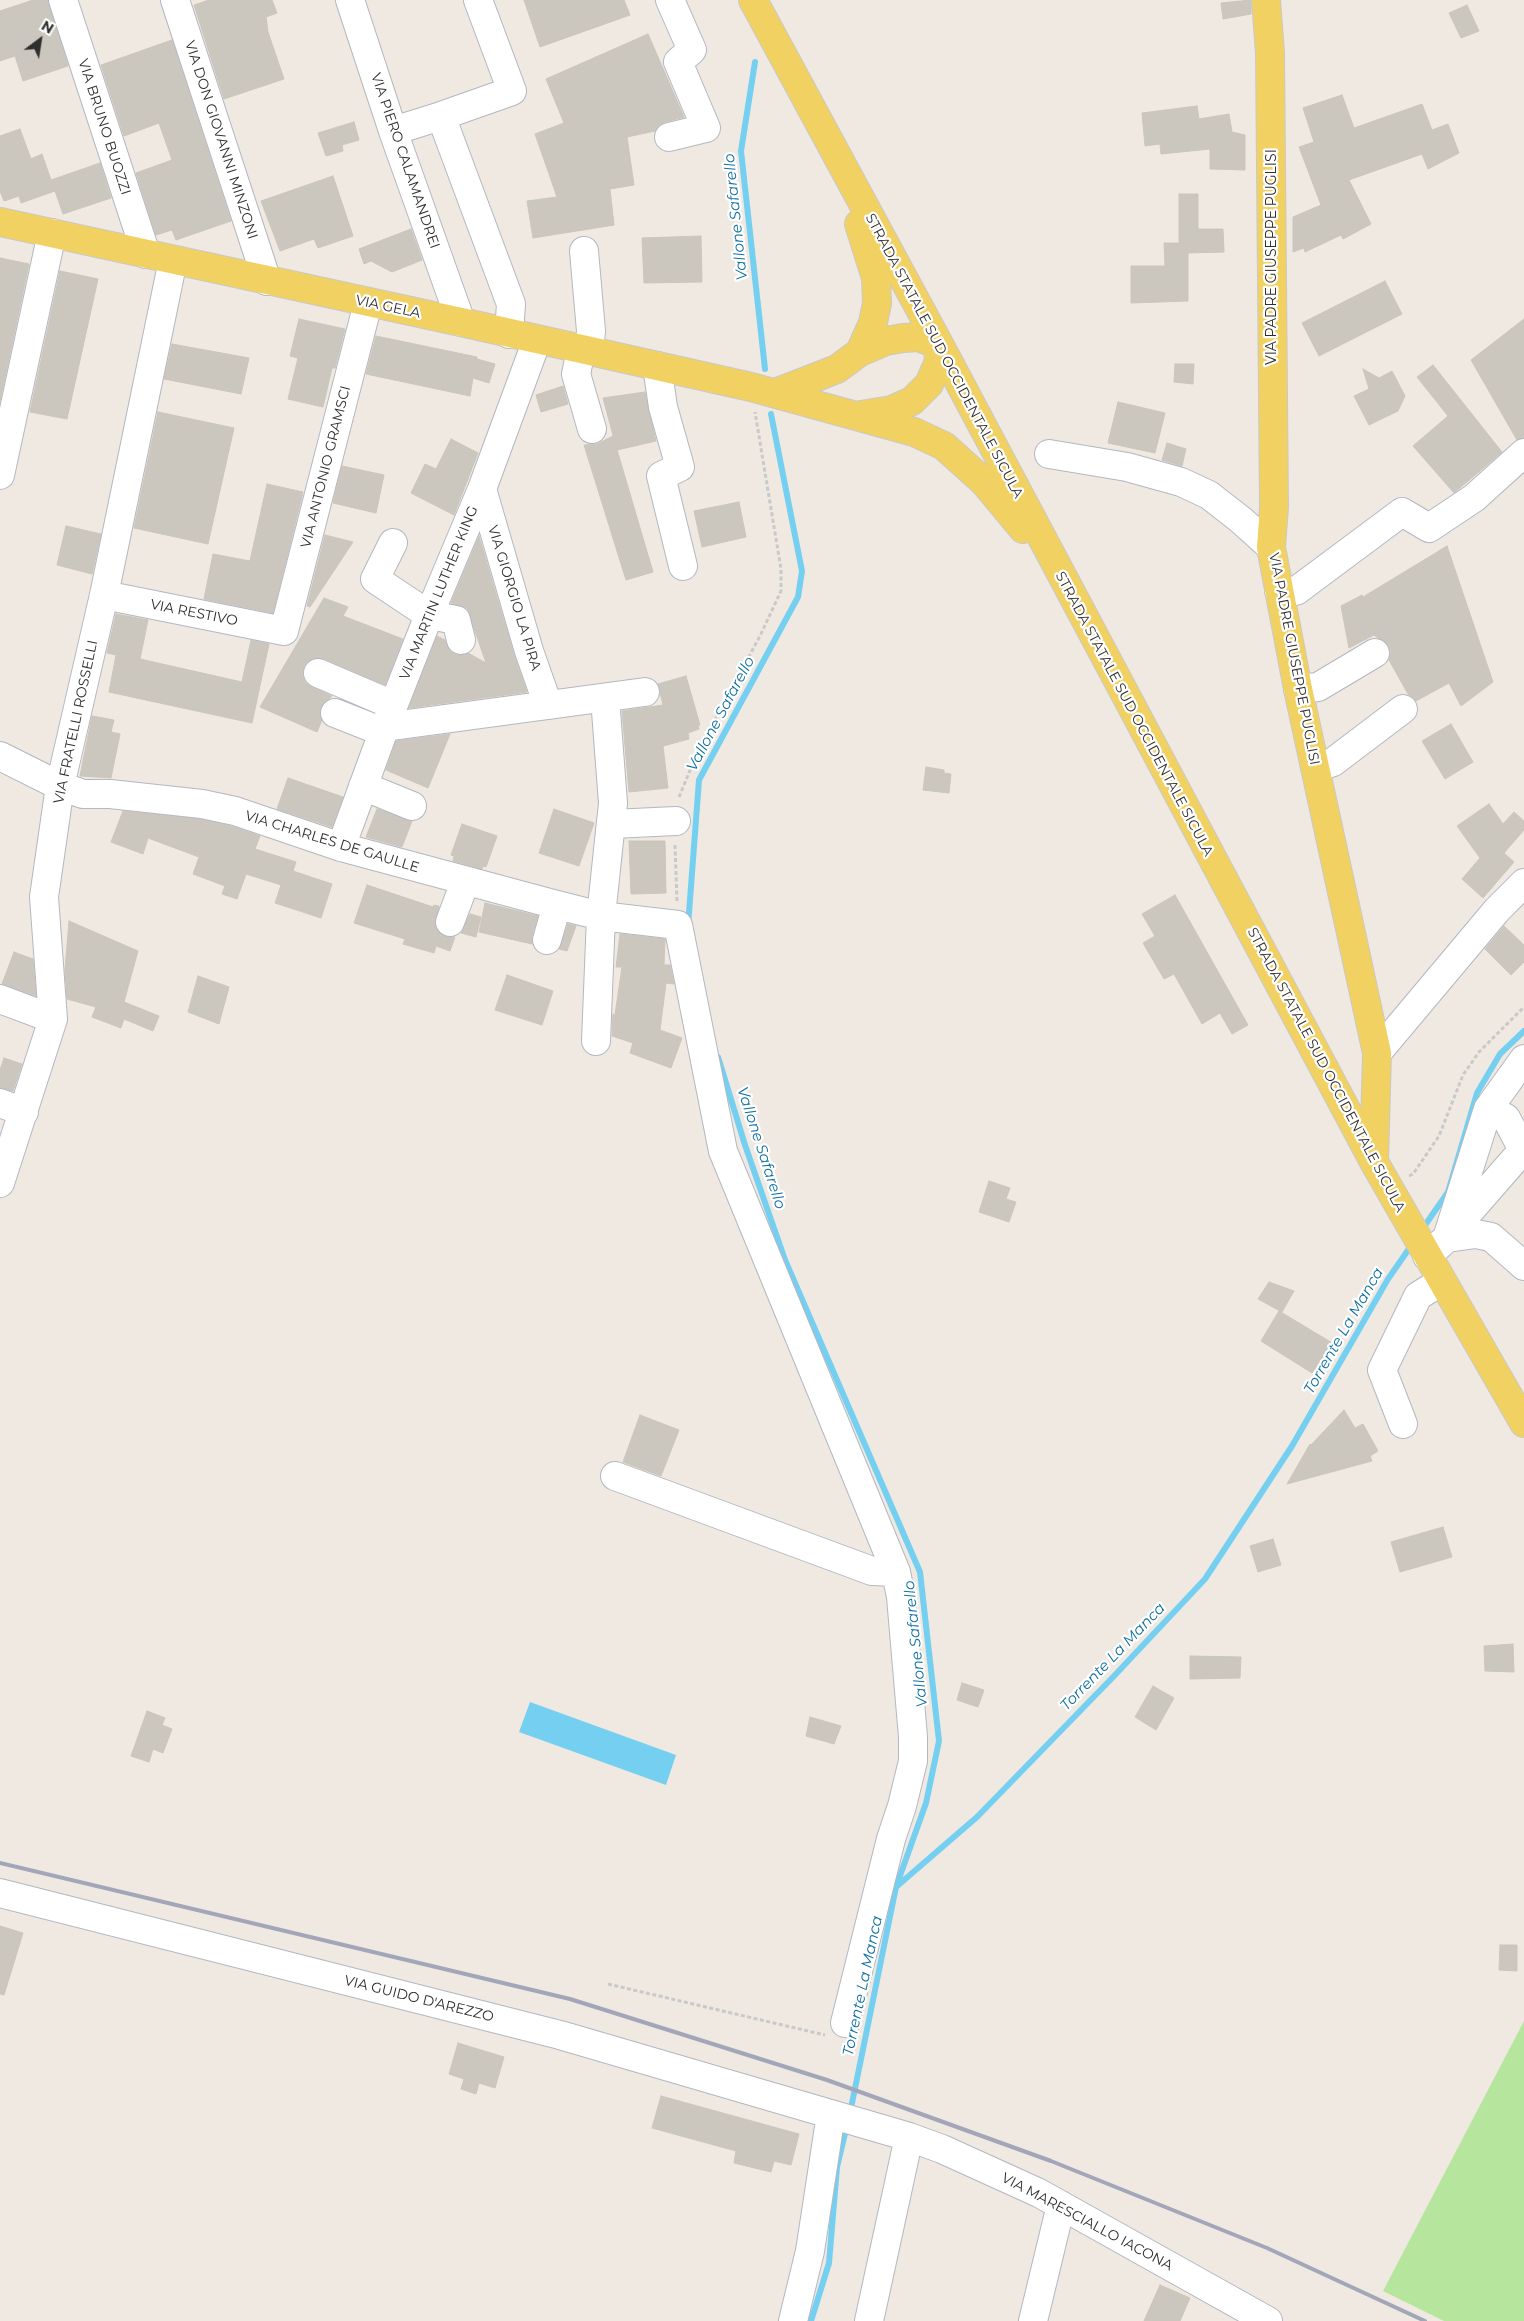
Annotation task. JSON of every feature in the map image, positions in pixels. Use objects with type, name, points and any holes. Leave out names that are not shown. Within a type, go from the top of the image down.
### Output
[{"type":"main road","name":"STRADA STATALE SUD OCCIDENTALE SICULA","points":[[753,0],[940,346],[1057,570],[1374,1162],[1388,1187],[1427,1243],[1442,1280],[1524,1422]]},
{"type":"main road","name":"VIA PADRE GIUSEPPE PUGLISI","points":[[1266,0],[1271,63],[1274,497],[1272,547],[1298,689],[1377,1053],[1374,1162]]},
{"type":"main road","points":[[829,142],[868,249],[876,278],[877,304],[873,323],[860,352]]},
{"type":"main road","name":"VIA GELA","points":[[0,222],[763,390],[914,432],[944,446],[984,482],[1057,570]]},
{"type":"main road","points":[[763,390],[836,369],[860,352],[886,341],[919,337],[940,346],[938,364],[929,384],[912,401],[892,410],[857,416]]},
{"type":"street","name":"VIA BRUNO BUOZZI","points":[[63,0],[146,254]]},
{"type":"street","name":"VIA DON GIOVANNI MINZONI","points":[[175,0],[267,280]]},
{"type":"street","name":"VIA PIERO CALAMANDREI","points":[[350,0],[393,131],[461,322]]},
{"type":"street","points":[[393,131],[512,91],[478,0]]},
{"type":"street","points":[[669,137],[706,128],[678,62],[692,50],[670,0]]},
{"type":"street","points":[[441,116],[511,304],[509,334]]},
{"type":"street","points":[[0,475],[52,233]]},
{"type":"street","points":[[584,252],[591,331],[576,374],[592,430]]},
{"type":"street","name":"VIA FRATELLI ROSSELLI","points":[[0,1183],[12,1108],[53,1018],[44,896],[60,786],[104,595],[173,260]]},
{"type":"street","name":"VIA ANTONIO GRAMSCI","points":[[284,631],[368,303]]},
{"type":"street","name":"VIA MARTIN LUTHER KING","points":[[341,847],[387,721],[482,489],[537,340]]},
{"type":"street","points":[[657,366],[663,407],[680,467],[661,476],[682,566]]},
{"type":"street","points":[[1279,591],[1296,591],[1402,512],[1430,528],[1474,498],[1524,453]]},
{"type":"street","points":[[1049,454],[1127,468],[1181,482],[1209,495],[1272,547]]},
{"type":"street","name":"VIA GIORGIO LA PIRA","points":[[482,489],[529,651],[548,706]]},
{"type":"street","points":[[393,542],[375,579],[429,615],[456,620],[461,640]]},
{"type":"street","name":"VIA RESTIVO","points":[[104,595],[284,631]]},
{"type":"street","points":[[1298,689],[1318,687],[1375,653]]},
{"type":"street","points":[[318,673],[387,721]]},
{"type":"street","points":[[335,713],[387,721],[548,706],[645,692]]},
{"type":"street","points":[[596,1041],[601,916],[613,803],[605,698]]},
{"type":"street","points":[[1316,768],[1333,762],[1403,709]]},
{"type":"street","name":"VIA CHARLES DE GAULLE","points":[[0,756],[60,786],[83,794],[110,794],[202,804],[235,811],[341,847],[465,882],[601,916],[678,925]]},
{"type":"street","points":[[363,786],[412,806]]},
{"type":"street","points":[[612,824],[676,821]]},
{"type":"street","points":[[450,922],[465,882]]},
{"type":"street","points":[[1377,1053],[1497,910],[1524,883]]},
{"type":"street","points":[[547,940],[557,905]]},
{"type":"street","points":[[678,925],[723,1151],[896,1572],[901,1597],[913,1737],[913,1761],[902,1806],[891,1839],[845,2023]]},
{"type":"street","points":[[0,999],[53,1018]]},
{"type":"street","points":[[1427,1243],[1488,1109],[1524,1059]]},
{"type":"street","points":[[1427,1243],[1523,1152],[1506,1118],[1488,1109]]},
{"type":"street","points":[[1427,1243],[1476,1234],[1491,1236],[1524,1266]]},
{"type":"street","points":[[1403,1424],[1382,1370],[1418,1296],[1442,1280]]},
{"type":"street","points":[[614,1476],[872,1571],[896,1572]]},
{"type":"street","name":"VIA GUIDO D'AREZZO","points":[[0,1893],[560,2035],[872,2126]]},
{"type":"street","points":[[793,2321],[810,2251],[833,2114]]},
{"type":"street","name":"VIA MARESCIALLO IACONA","points":[[872,2126],[942,2149],[1039,2193],[1268,2321]]},
{"type":"street","points":[[869,2321],[909,2138]]},
{"type":"street","points":[[1033,2321],[1061,2205]]},
{"type":"path","points":[[678,925],[677,802],[698,752],[760,636],[781,591],[781,569],[763,390]]},
{"type":"path","points":[[1388,1187],[1413,1174],[1439,1136],[1462,1075],[1479,1052],[1524,1006]]},
{"type":"path","points":[[608,1984],[832,2037],[842,2032],[845,2023]]},
{"type":"green space","points":[[1524,2021],[1524,2321],[1444,2321],[1383,2291]]},
{"type":"water","points":[[530,1702],[676,1755],[666,1785],[519,1732]]},
{"type":"building","points":[[33,0],[48,0],[68,66],[23,81],[15,56],[0,61],[0,11]]},
{"type":"building","points":[[209,0],[272,0],[277,13],[266,17],[268,32],[284,79],[224,99],[194,5]]},
{"type":"building","points":[[524,0],[624,0],[630,15],[540,47]]},
{"type":"building","points":[[1251,0],[1251,14],[1223,19],[1221,3]]},
{"type":"building","points":[[1467,5],[1479,31],[1461,38],[1449,13]]},
{"type":"building","points":[[648,34],[684,117],[665,122],[659,125],[655,131],[627,137],[634,185],[610,189],[614,225],[533,238],[527,201],[557,197],[535,134],[564,123],[546,79]]},
{"type":"building","points":[[172,40],[231,221],[176,240],[172,230],[156,235],[136,173],[172,160],[159,123],[124,136],[101,65]]},
{"type":"building","points":[[1342,95],[1354,128],[1422,104],[1432,130],[1448,124],[1459,153],[1428,169],[1422,154],[1349,180],[1371,224],[1343,239],[1341,235],[1305,252],[1304,248],[1293,252],[1293,217],[1321,205],[1299,147],[1314,142],[1303,108]]},
{"type":"building","points":[[1197,106],[1199,119],[1229,114],[1232,132],[1245,135],[1245,170],[1210,169],[1210,149],[1161,154],[1160,144],[1145,146],[1142,113]]},
{"type":"building","points":[[354,122],[359,140],[342,145],[343,151],[326,156],[318,133]]},
{"type":"building","points":[[20,129],[31,159],[42,154],[51,180],[100,163],[111,198],[63,214],[55,191],[21,203],[19,196],[4,201],[0,191],[0,136]]},
{"type":"building","points":[[333,176],[353,236],[318,248],[314,239],[280,251],[261,201]]},
{"type":"building","points":[[1179,194],[1198,194],[1198,229],[1223,229],[1224,252],[1188,253],[1188,301],[1131,303],[1131,266],[1165,266],[1164,243],[1179,243]]},
{"type":"building","points":[[411,229],[422,260],[392,272],[371,261],[364,264],[359,249]]},
{"type":"building","points":[[701,236],[702,282],[644,283],[642,238]]},
{"type":"building","points":[[0,258],[29,264],[0,401]]},
{"type":"building","points":[[60,271],[98,279],[67,419],[30,412]]},
{"type":"building","points":[[1385,281],[1402,314],[1319,356],[1302,323]]},
{"type":"building","points":[[299,319],[345,329],[335,368],[332,368],[323,407],[288,399],[298,358],[290,356]]},
{"type":"building","points":[[1524,319],[1524,438],[1517,440],[1471,360]]},
{"type":"building","points":[[376,336],[477,357],[477,359],[495,364],[489,383],[473,378],[470,396],[366,374]]},
{"type":"building","points":[[172,344],[249,358],[241,394],[164,379]]},
{"type":"building","points":[[1175,364],[1194,364],[1193,384],[1174,382]]},
{"type":"building","points":[[1433,365],[1502,452],[1454,493],[1413,446],[1448,416],[1417,377]]},
{"type":"building","points":[[1363,369],[1379,378],[1392,371],[1405,396],[1398,411],[1369,425],[1354,396],[1369,389]]},
{"type":"building","points":[[563,386],[568,404],[541,412],[536,395]]},
{"type":"building","points":[[645,392],[656,441],[617,450],[603,398]]},
{"type":"building","points":[[1118,402],[1165,413],[1155,453],[1108,443]]},
{"type":"building","points":[[158,412],[234,428],[208,544],[134,528]]},
{"type":"building","points":[[613,436],[653,572],[626,580],[584,445],[597,444]]},
{"type":"building","points":[[451,439],[478,453],[454,515],[411,493],[425,464],[436,469]]},
{"type":"building","points":[[1167,443],[1186,449],[1182,466],[1162,460]]},
{"type":"building","points":[[342,466],[384,475],[376,513],[333,503]]},
{"type":"building","points":[[267,484],[303,492],[273,613],[204,599],[213,554],[250,561]]},
{"type":"building","points":[[739,502],[746,537],[702,547],[694,511]]},
{"type":"building","points":[[66,526],[101,534],[92,574],[57,565]]},
{"type":"building","points":[[325,535],[353,542],[310,607],[307,606]]},
{"type":"building","points":[[479,536],[514,655],[527,692],[409,708],[437,636],[445,640],[449,650],[456,655],[468,653],[486,663],[467,608],[451,603]]},
{"type":"building","points":[[1447,546],[1493,682],[1461,706],[1449,683],[1416,701],[1408,694],[1389,660],[1391,652],[1388,645],[1374,635],[1349,648],[1341,606],[1362,595],[1363,597]]},
{"type":"building","points":[[324,598],[348,607],[343,616],[403,639],[385,685],[324,659],[316,658],[308,661],[304,666],[302,674],[305,682],[332,696],[321,707],[320,715],[322,720],[317,732],[260,707]]},
{"type":"building","points":[[116,614],[148,620],[140,659],[242,682],[251,640],[269,644],[252,723],[109,692],[116,655],[107,653]]},
{"type":"building","points":[[686,676],[700,725],[698,725],[699,729],[688,733],[689,739],[663,746],[668,788],[629,792],[622,711],[663,705],[658,684]]},
{"type":"building","points":[[92,716],[114,720],[111,732],[120,734],[111,778],[80,776]]},
{"type":"building","points":[[1451,724],[1473,762],[1445,779],[1422,741]]},
{"type":"building","points":[[450,734],[428,788],[386,770],[396,741]]},
{"type":"building","points":[[926,767],[944,770],[944,773],[951,774],[949,793],[923,790]]},
{"type":"building","points":[[288,778],[343,797],[332,827],[277,809]]},
{"type":"building","points":[[1489,804],[1503,824],[1514,812],[1524,821],[1524,830],[1504,853],[1514,862],[1483,898],[1462,879],[1480,858],[1457,826]]},
{"type":"building","points":[[377,809],[412,821],[402,847],[366,837]]},
{"type":"building","points":[[554,809],[594,823],[579,866],[539,853]]},
{"type":"building","points":[[123,811],[200,819],[231,826],[260,836],[255,849],[296,862],[293,871],[332,884],[321,918],[275,903],[281,885],[246,874],[237,899],[222,894],[225,886],[193,874],[199,857],[148,838],[143,854],[111,842]]},
{"type":"building","points":[[462,824],[497,836],[486,867],[483,866],[482,869],[453,861],[454,856],[451,855]]},
{"type":"building","points":[[629,841],[665,841],[666,893],[631,894]]},
{"type":"building","points":[[367,885],[433,907],[434,905],[439,906],[435,925],[438,932],[444,936],[455,937],[450,951],[436,946],[434,953],[403,944],[405,939],[354,923]]},
{"type":"building","points":[[1175,895],[1248,1025],[1232,1034],[1220,1013],[1202,1024],[1174,974],[1164,979],[1143,943],[1155,936],[1142,914]]},
{"type":"building","points":[[485,903],[538,916],[532,936],[532,944],[479,932]]},
{"type":"building","points":[[470,914],[481,917],[476,937],[461,933]]},
{"type":"building","points":[[69,921],[138,951],[124,1002],[159,1016],[153,1031],[124,1019],[121,1028],[92,1017],[96,1007],[67,999],[65,970]]},
{"type":"building","points":[[568,924],[576,926],[567,951],[559,949]]},
{"type":"building","points":[[1504,926],[1524,945],[1524,962],[1511,975],[1485,949]]},
{"type":"building","points":[[620,934],[665,939],[664,965],[670,965],[674,984],[666,983],[660,1030],[682,1038],[671,1068],[630,1053],[633,1043],[612,1036],[613,1014],[615,1015],[622,967],[616,967]]},
{"type":"building","points":[[14,952],[33,959],[36,996],[2,984]]},
{"type":"building","points":[[507,975],[553,991],[542,1025],[495,1010]]},
{"type":"building","points":[[198,976],[229,987],[219,1024],[188,1012]]},
{"type":"building","points":[[4,1058],[22,1064],[13,1091],[0,1088],[0,1070]]},
{"type":"building","points":[[989,1181],[1010,1188],[1006,1199],[1016,1202],[1009,1222],[979,1212]]},
{"type":"building","points":[[1269,1282],[1294,1291],[1282,1312],[1258,1299]]},
{"type":"building","points":[[1279,1311],[1334,1344],[1318,1370],[1315,1369],[1312,1373],[1261,1341]]},
{"type":"building","points":[[1344,1410],[1355,1428],[1363,1424],[1378,1451],[1370,1456],[1372,1461],[1287,1484],[1310,1444]]},
{"type":"building","points":[[640,1415],[679,1430],[661,1476],[623,1462]]},
{"type":"building","points":[[1443,1527],[1452,1557],[1400,1572],[1391,1542]]},
{"type":"building","points":[[1273,1539],[1281,1565],[1258,1572],[1250,1546]]},
{"type":"building","points":[[1513,1644],[1514,1672],[1485,1671],[1484,1646]]},
{"type":"building","points":[[1190,1656],[1241,1657],[1240,1678],[1190,1679]]},
{"type":"building","points":[[962,1683],[984,1690],[978,1707],[957,1700]]},
{"type":"building","points":[[1153,1686],[1174,1698],[1156,1730],[1135,1717]]},
{"type":"building","points":[[147,1711],[165,1718],[162,1725],[172,1729],[163,1753],[153,1749],[149,1762],[131,1756]]},
{"type":"building","points":[[810,1717],[841,1726],[834,1744],[806,1736]]},
{"type":"building","points":[[0,1926],[23,1933],[4,1995],[0,1994]]},
{"type":"building","points":[[1500,1945],[1517,1945],[1517,1971],[1499,1970]]},
{"type":"building","points":[[458,2043],[504,2057],[495,2088],[479,2083],[476,2094],[461,2089],[464,2079],[449,2074]]},
{"type":"building","points":[[661,2096],[799,2134],[791,2165],[774,2161],[771,2172],[734,2163],[736,2151],[652,2128]]},
{"type":"building","points":[[1160,2285],[1190,2298],[1180,2321],[1144,2321]]},
{"type":"waterway","name":"Vallone Safarello","points":[[755,62],[741,151],[765,369]]},
{"type":"waterway","name":"Vallone Safarello","points":[[688,926],[699,780],[798,597],[802,571],[771,414]]},
{"type":"waterway","name":"Torrente La Manca","points":[[1421,1231],[1448,1192],[1477,1093],[1500,1054],[1524,1031]]},
{"type":"waterway","name":"Vallone Safarello","points":[[718,1057],[745,1145],[785,1260],[920,1572],[939,1741],[926,1803],[896,1887]]},
{"type":"waterway","name":"Torrente La Manca","points":[[850,2113],[896,1887],[977,1817],[1205,1579],[1292,1446],[1388,1279],[1413,1243]]},
{"type":"waterway","name":"Torrente La Manca","points":[[811,2321],[829,2263],[837,2167],[847,2125]]},
{"type":"railway","points":[[0,1863],[570,1999],[827,2080],[1051,2161],[1267,2248],[1425,2321]]}]
